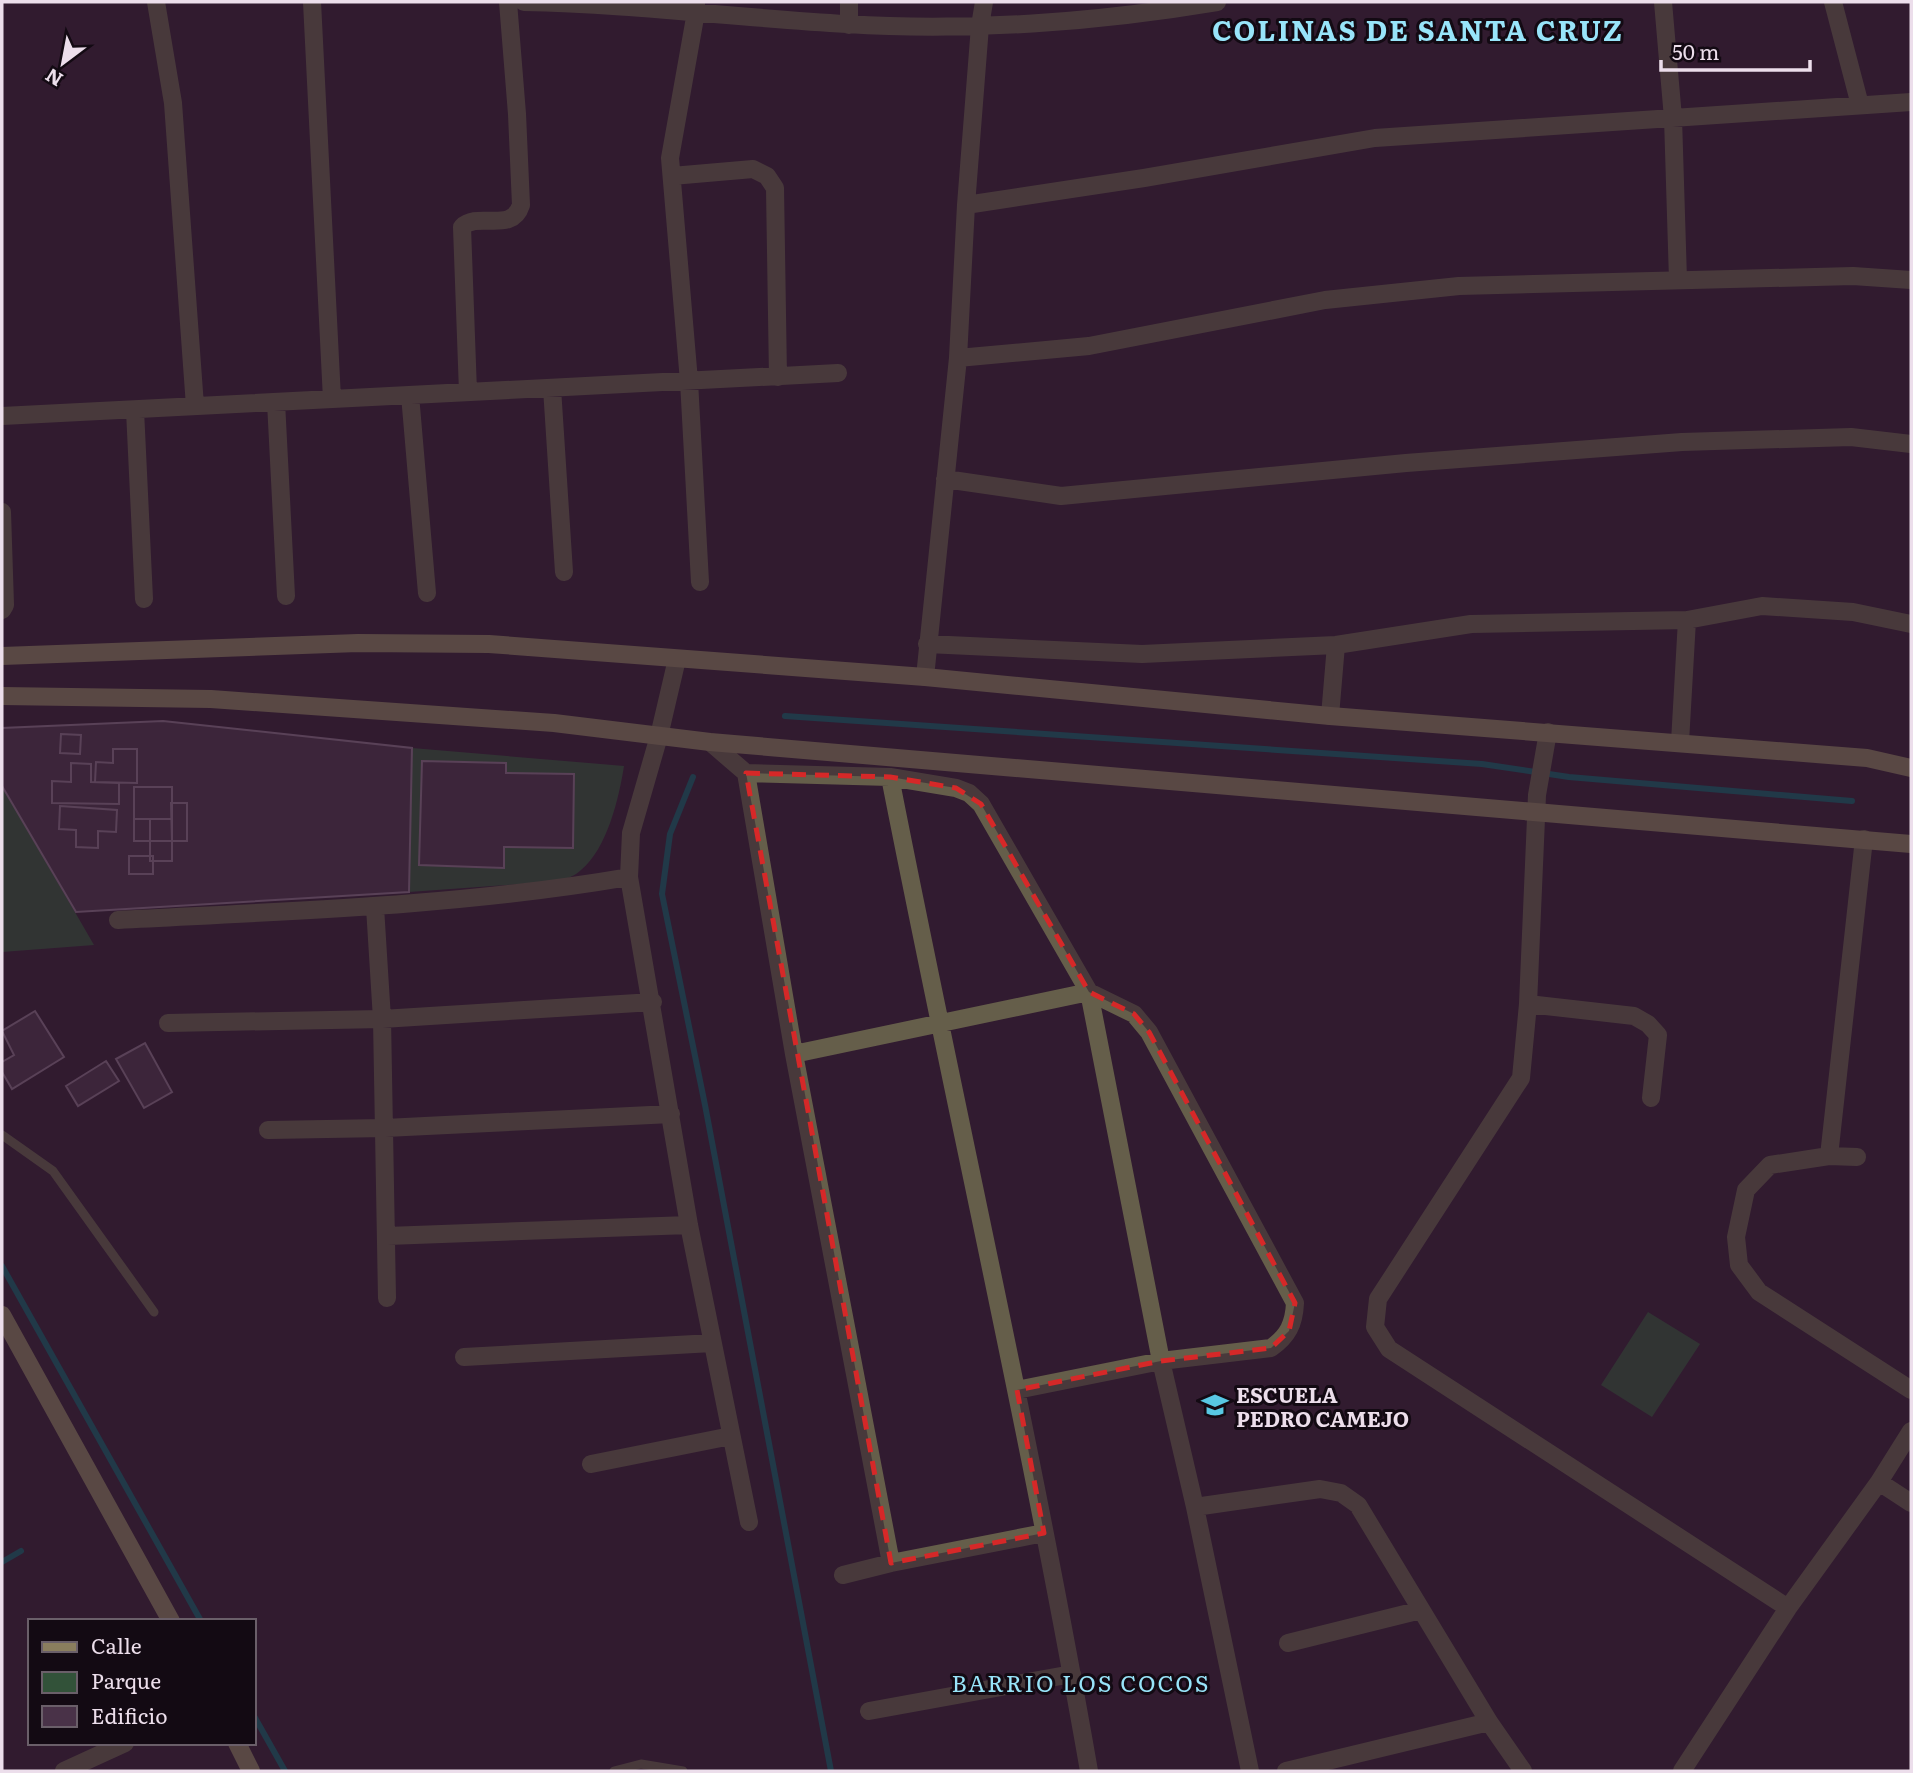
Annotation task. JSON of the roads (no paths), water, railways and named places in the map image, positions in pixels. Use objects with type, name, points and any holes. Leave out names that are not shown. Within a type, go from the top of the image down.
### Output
[{"type":"main road","points":[[2,656],[358,643],[489,644],[925,677],[1546,740],[1679,742],[1867,758],[1911,768]]},
{"type":"main road","points":[[2,696],[211,699],[554,723],[710,742],[1537,803],[1911,844]]},
{"type":"main road","points":[[2,1314],[7,1337],[170,1619]]},
{"type":"main road","points":[[238,1745],[251,1771]]},
{"type":"street","points":[[156,2],[173,103],[195,406]]},
{"type":"street","points":[[312,2],[332,399]]},
{"type":"street","points":[[468,392],[462,227],[472,222],[509,219],[519,211],[522,193],[508,2]]},
{"type":"street","points":[[524,2],[696,7],[849,25],[980,26],[1152,13],[1217,2]]},
{"type":"street","points":[[849,2],[849,25]]},
{"type":"street","points":[[925,677],[958,358],[966,205],[984,2]]},
{"type":"street","points":[[1663,2],[1673,118],[1678,280]]},
{"type":"street","points":[[1833,2],[1860,105]]},
{"type":"street","points":[[696,7],[670,158],[689,381],[700,582]]},
{"type":"street","points":[[966,205],[1376,138],[1911,102]]},
{"type":"street","points":[[672,176],[753,169],[767,176],[775,188],[778,377]]},
{"type":"street","points":[[958,358],[1089,346],[1338,298],[1459,285],[1853,276],[1911,280]]},
{"type":"street","points":[[2,416],[838,373]]},
{"type":"street","points":[[552,388],[564,572]]},
{"type":"street","points":[[410,395],[427,593]]},
{"type":"street","points":[[276,402],[286,596]]},
{"type":"street","points":[[135,410],[144,599]]},
{"type":"street","points":[[945,479],[1061,496],[1420,462],[1682,442],[1851,437],[1911,444]]},
{"type":"street","points":[[2,512],[5,605],[2,610]]},
{"type":"street","points":[[927,644],[1142,654],[1336,645],[1471,624],[1687,620],[1762,606],[1853,612],[1911,624]]},
{"type":"street","points":[[1679,742],[1687,620]]},
{"type":"street","points":[[1330,716],[1336,645]]},
{"type":"street","points":[[677,659],[659,736],[631,833],[629,877],[653,1002],[689,1225],[749,1522]]},
{"type":"street","points":[[1546,740],[1537,803],[1528,1004],[1521,1078],[1378,1299],[1375,1327],[1389,1349],[1788,1608]]},
{"type":"street","points":[[710,742],[746,773],[890,777],[956,788],[969,793],[981,804],[1088,992],[1161,1360],[1195,1507],[1250,1771]]},
{"type":"street","points":[[746,773],[794,1054],[891,1563]]},
{"type":"street","points":[[890,777],[938,1023],[1017,1390],[1089,1771]]},
{"type":"street","points":[[1829,1156],[1864,839]]},
{"type":"street","points":[[118,920],[375,907],[578,886],[629,877]]},
{"type":"street","points":[[375,907],[382,1018],[387,1298]]},
{"type":"street","points":[[794,1054],[1088,992],[1134,1014],[1149,1032],[1295,1303],[1295,1319],[1282,1340],[1271,1348],[1161,1360],[1017,1390]]},
{"type":"street","points":[[168,1023],[382,1018],[653,1002]]},
{"type":"street","points":[[1528,1004],[1634,1016],[1648,1024],[1658,1035],[1651,1098]]},
{"type":"street","points":[[268,1130],[385,1128],[671,1114]]},
{"type":"street","points":[[1857,1157],[1829,1156],[1770,1165],[1746,1190],[1736,1237],[1739,1265],[1759,1292],[1911,1390]]},
{"type":"street","points":[[387,1237],[689,1225]]},
{"type":"street","points":[[464,1357],[712,1343]]},
{"type":"street","points":[[1682,1771],[1788,1608],[1879,1482],[1911,1431]]},
{"type":"street","points":[[591,1464],[731,1436]]},
{"type":"street","points":[[1879,1482],[1911,1503]]},
{"type":"street","points":[[1195,1507],[1320,1489],[1341,1493],[1358,1505],[1489,1722],[1523,1771]]},
{"type":"street","points":[[843,1575],[1044,1533]]},
{"type":"street","points":[[1287,1643],[1421,1610]]},
{"type":"street","points":[[869,1711],[1072,1674]]},
{"type":"street","points":[[1286,1771],[1489,1722]]},
{"type":"street","points":[[75,1769],[121,1745]]},
{"type":"lane","points":[[2,1135],[53,1171],[154,1312]]},
{"type":"lane","points":[[614,1771],[641,1764],[683,1771]]},
{"type":"waterway","points":[[785,716],[1482,764],[1569,777],[1852,801]]},
{"type":"waterway","points":[[693,777],[670,834],[662,894],[705,1105],[831,1771]]},
{"type":"waterway","points":[[2,1266],[200,1619]]},
{"type":"waterway","points":[[2,1562],[21,1551]]},
{"type":"waterway","points":[[256,1720],[285,1771]]},
{"type":"place","name":"ESCUELA PEDRO CAMEJO","points":[[1215,1405]]},
{"type":"district","name":"COLINAS DE SANTA CRUZ","points":[[1418,29]]},
{"type":"district","name":"BARRIO LOS COCOS","points":[[1081,1682]]}]
